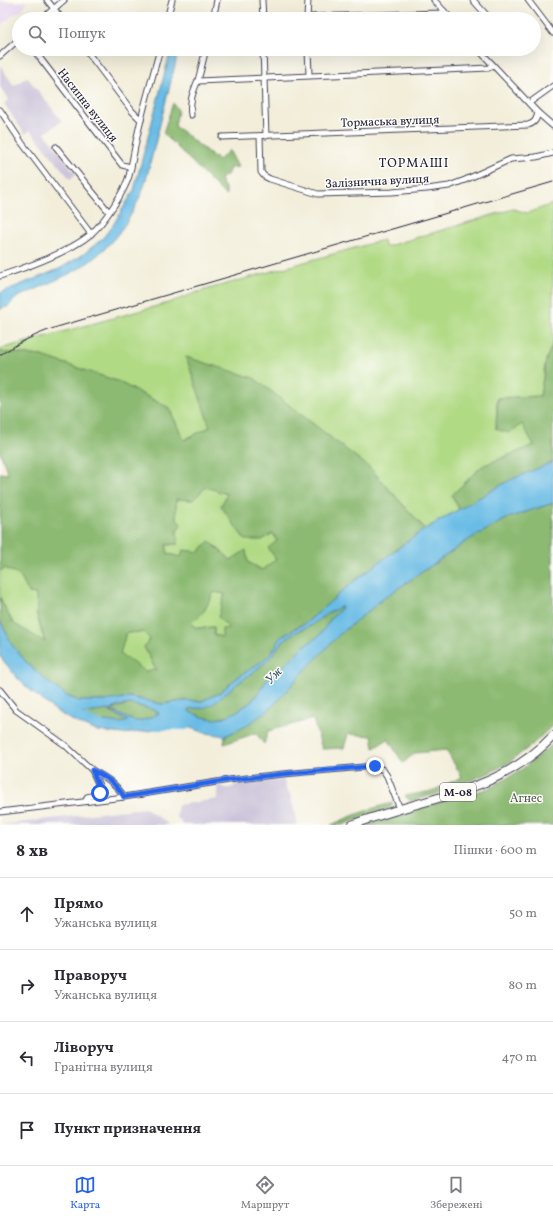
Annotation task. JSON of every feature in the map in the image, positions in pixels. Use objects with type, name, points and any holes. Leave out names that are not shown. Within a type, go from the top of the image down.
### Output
[{"type":"highway","name":"М-08","points":[[352,825],[400,809],[445,797],[499,777],[523,763],[553,736]]},
{"type":"street","points":[[47,0],[56,12]]},
{"type":"street","points":[[50,12],[64,0]]},
{"type":"street","points":[[169,12],[172,0]]},
{"type":"street","points":[[214,12],[217,0]]},
{"type":"street","points":[[262,0],[263,12]]},
{"type":"street","points":[[307,12],[308,0]]},
{"type":"street","points":[[434,0],[444,11]]},
{"type":"street","points":[[473,0],[484,12]]},
{"type":"street","points":[[528,0],[537,12]]},
{"type":"street","points":[[541,17],[553,33]]},
{"type":"street","points":[[0,56],[12,45]]},
{"type":"street","name":"Насипна вулиця","points":[[38,56],[122,165],[131,167]]},
{"type":"street","points":[[90,56],[132,111],[141,120]]},
{"type":"street","points":[[0,276],[58,254],[77,244],[91,234],[109,212],[126,182],[131,167],[141,120],[158,56]]},
{"type":"street","points":[[191,115],[190,109],[192,94],[198,81],[204,56]]},
{"type":"street","points":[[263,56],[266,136]]},
{"type":"street","points":[[308,56],[309,76]]},
{"type":"street","points":[[485,56],[538,113],[553,126]]},
{"type":"street","points":[[198,81],[489,68],[492,64]]},
{"type":"street","points":[[529,103],[553,86]]},
{"type":"street","points":[[0,110],[22,143],[91,234]]},
{"type":"street","name":"Тормаська вулиця","points":[[222,137],[528,125],[535,121],[538,113]]},
{"type":"street","name":"Залізнична вулиця","points":[[260,136],[261,172],[264,176],[278,182],[318,194],[403,191],[448,186],[465,180],[511,158],[536,157],[553,153]]},
{"type":"street","points":[[56,147],[109,212]]},
{"type":"street","points":[[0,690],[16,710],[65,745],[92,770],[108,779],[116,786],[124,797]]},
{"type":"street","points":[[0,812],[124,797],[229,780],[375,766],[383,770],[387,776],[400,809]]},
{"type":"street","points":[[86,801],[87,797],[99,794],[101,790],[92,770]]},
{"type":"shaded area","points":[[0,2],[27,2],[22,10],[18,12],[12,12],[12,16],[0,26]]},
{"type":"shaded area","points":[[0,65],[14,86],[27,77],[62,121],[45,133],[76,174],[70,179],[30,130],[25,134],[4,104],[9,99],[0,87]]},
{"type":"shaded area","points":[[284,781],[287,792],[290,794],[298,825],[182,825],[176,817],[178,805],[218,799],[217,786],[229,788],[236,784]]},
{"type":"shaded area","points":[[146,808],[169,825],[0,825],[125,810]]},
{"type":"green space","points":[[173,103],[178,110],[175,126],[219,160],[229,150],[238,167],[230,168],[227,175],[220,179],[226,190],[226,196],[163,133]]},
{"type":"green space","points":[[553,204],[553,343],[546,360],[540,396],[497,398],[496,429],[522,424],[535,445],[482,467],[452,495],[459,509],[425,529],[369,467],[210,427],[184,440],[169,408],[117,381],[42,356],[0,352],[0,349],[168,303],[198,292],[383,240],[385,247],[513,209],[527,213]]},
{"type":"green space","points":[[553,343],[553,462],[511,480],[459,509],[452,495],[482,466],[534,445],[522,424],[509,433],[496,429],[498,398],[540,396],[546,360]]},
{"type":"green space","points":[[0,352],[42,356],[117,381],[169,408],[184,440],[210,427],[186,357],[254,378],[369,467],[425,529],[353,582],[306,623],[296,627],[278,640],[276,646],[269,655],[238,677],[219,693],[202,701],[184,701],[162,704],[130,697],[105,701],[79,701],[67,696],[48,682],[28,664],[12,645],[0,620],[0,598],[13,623],[45,642],[37,616],[36,594],[29,593],[20,576],[5,568],[0,571],[0,473],[8,474],[0,452]],"holes":[[[206,487],[227,494],[221,506],[245,540],[262,540],[273,533],[277,541],[268,548],[276,559],[262,570],[248,562],[246,550],[231,560],[209,541],[199,552],[183,550],[181,557],[168,554],[166,545],[178,544],[177,530],[181,525],[176,517],[176,499],[193,500]],[[214,592],[225,594],[218,617],[229,628],[222,629],[222,637],[214,635],[214,627],[197,628],[191,624],[204,611]],[[143,632],[150,639],[144,647],[156,670],[145,671],[120,654],[126,633]]]},
{"type":"green space","points":[[206,487],[227,494],[262,540],[273,533],[277,541],[276,559],[262,570],[248,562],[231,560],[209,541],[199,552],[181,557],[168,554],[166,545],[178,544],[176,499],[193,500]]},
{"type":"green space","points":[[553,503],[553,725],[533,744],[508,763],[489,773],[433,795],[410,801],[405,796],[432,791],[462,777],[446,750],[415,753],[403,763],[388,739],[374,748],[372,736],[348,734],[344,748],[322,749],[313,719],[268,731],[264,744],[256,733],[224,744],[225,736],[246,726],[339,635],[384,598],[470,539],[508,518]]},
{"type":"green space","points":[[5,568],[20,576],[29,593],[36,594],[37,616],[45,643],[13,623],[0,598],[0,571]]},
{"type":"green space","points":[[214,592],[225,594],[222,605],[230,628],[222,637],[214,635],[214,627],[197,628],[190,624],[204,611]]},
{"type":"green space","points":[[342,605],[341,609],[331,618],[320,635],[303,647],[286,664],[269,677],[252,701],[236,712],[222,718],[213,719],[190,712],[187,709],[205,708],[261,666],[268,660],[282,642],[292,634],[312,625]]},
{"type":"green space","points":[[143,632],[150,639],[144,647],[156,670],[145,672],[120,654],[125,633]]},
{"type":"green space","points":[[130,704],[151,709],[159,713],[150,718],[134,721],[110,710]]},
{"type":"green space","points":[[108,710],[129,721],[119,723],[106,721],[95,723],[77,717],[75,714]]},
{"type":"green space","name":"Агнес","points":[[553,744],[553,825],[366,825],[490,788],[521,770]]},
{"type":"green space","points":[[393,803],[390,808],[342,825],[331,825],[361,812]]},
{"type":"water","points":[[169,56],[177,56],[146,180],[141,194],[127,222],[108,246],[97,256],[71,273],[18,297],[6,308],[5,306],[0,310],[0,293],[59,269],[81,256],[102,239],[113,225],[134,190]]},
{"type":"water","points":[[553,462],[553,503],[508,518],[470,539],[384,598],[339,635],[272,707],[246,726],[225,736],[207,733],[187,727],[166,726],[149,731],[123,734],[97,731],[77,723],[57,712],[19,680],[0,655],[0,620],[12,645],[28,664],[48,682],[67,696],[79,701],[105,701],[130,697],[162,704],[184,701],[202,701],[219,693],[238,677],[261,662],[276,646],[278,640],[287,633],[306,623],[353,582],[394,551],[425,529],[510,480]],"holes":[[[342,606],[341,609],[331,618],[320,635],[303,647],[286,664],[269,677],[252,701],[248,704],[236,712],[222,718],[213,719],[190,712],[188,709],[205,708],[213,704],[268,660],[282,642],[292,634],[312,625],[325,615]],[[130,704],[151,709],[159,713],[150,718],[134,721],[110,710],[119,706]],[[108,710],[128,721],[119,723],[106,721],[95,723],[75,715]]]},
{"type":"waterway","name":"Уж","points":[[70,712],[102,724]]},
{"type":"waterway","name":"Уж","points":[[155,727],[186,727]]},
{"type":"railway","points":[[0,355],[27,339],[57,327],[553,182]]},
{"type":"district","name":"ТОРМАШІ","points":[[414,162]]},
{"type":"route","points":[[100,793],[101,790],[92,770],[108,779],[116,786],[124,797],[229,780],[375,766]]}]
